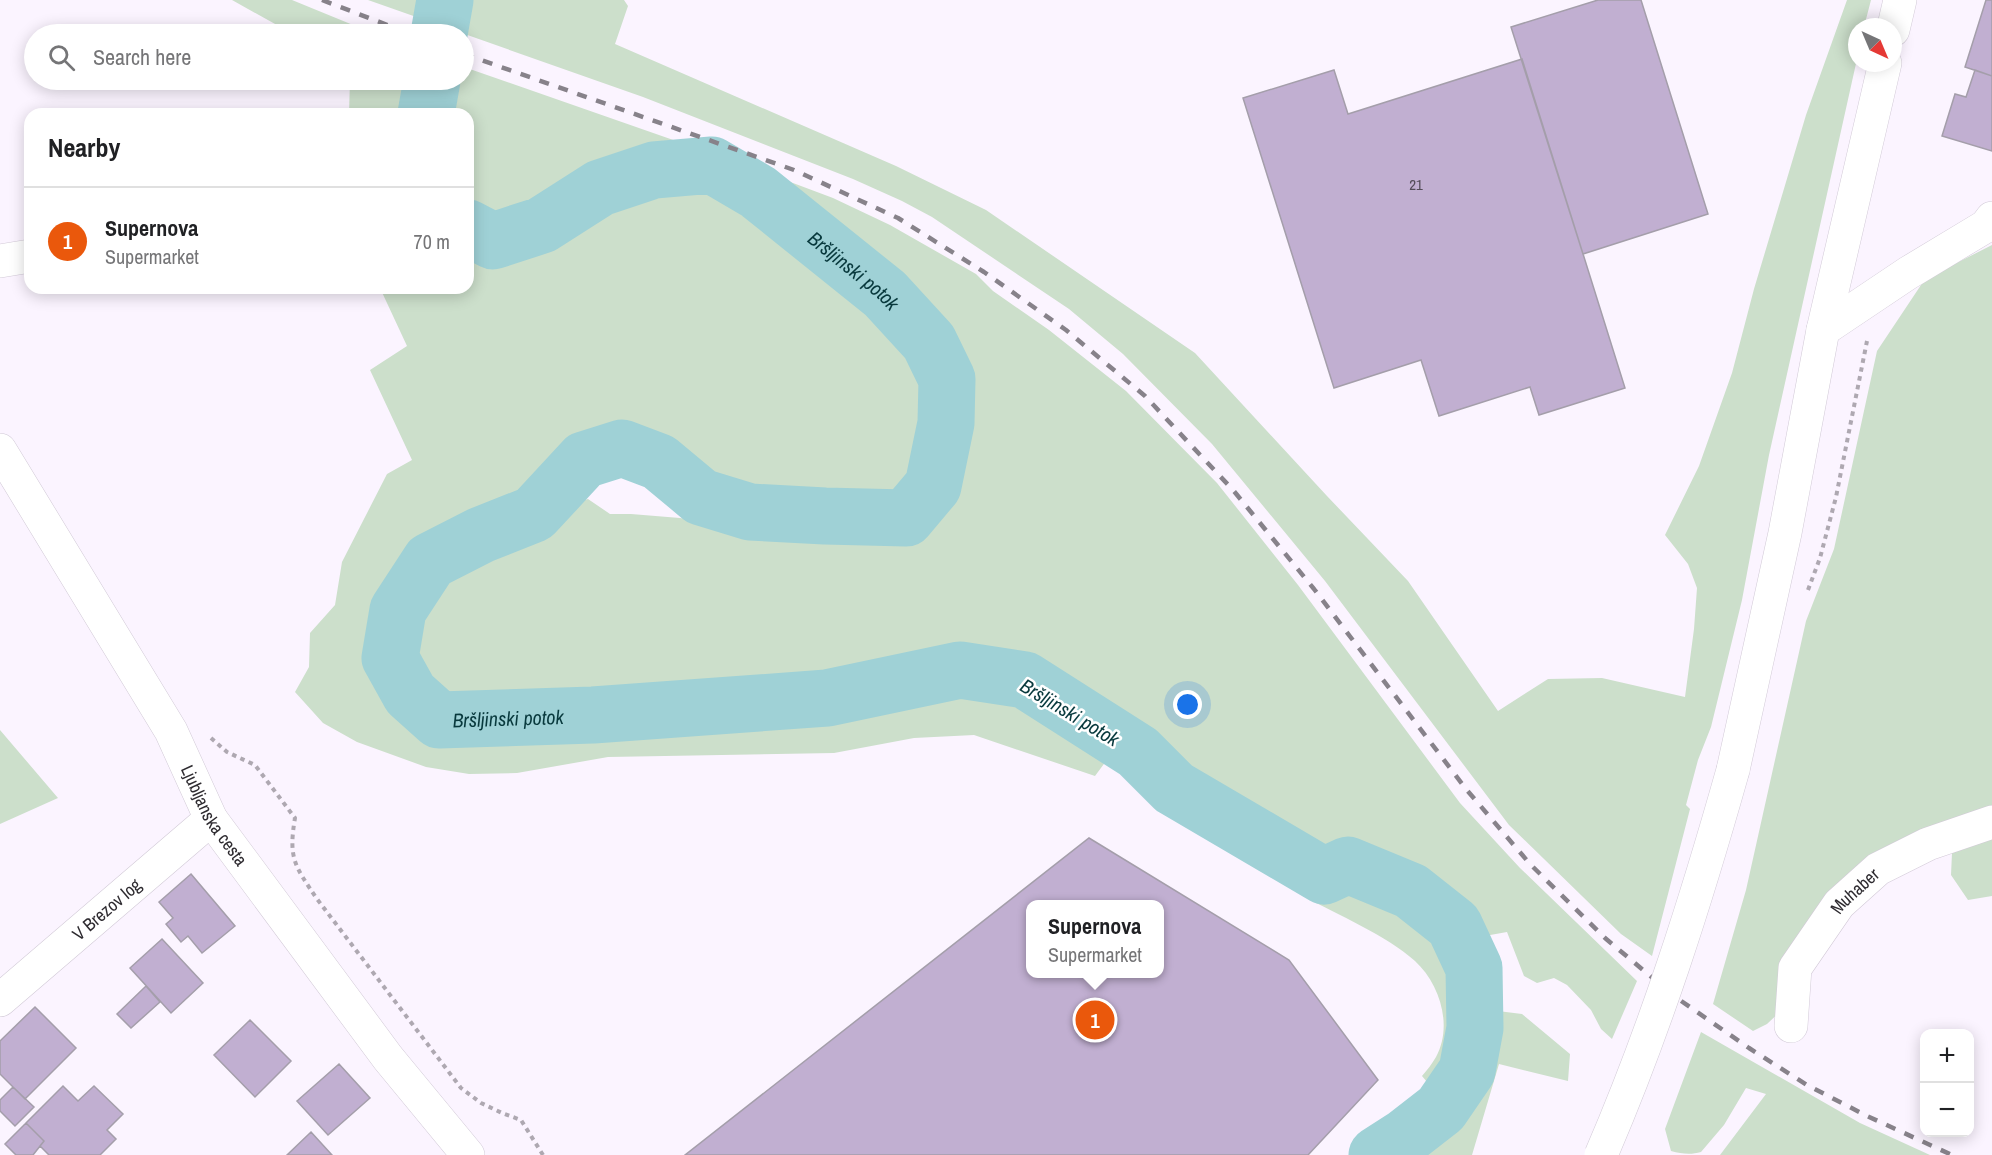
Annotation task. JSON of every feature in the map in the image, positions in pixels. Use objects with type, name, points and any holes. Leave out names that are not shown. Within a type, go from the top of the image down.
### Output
[{"type":"street","points":[[1896,18],[1900,0]]},
{"type":"street","points":[[1600,1155],[1632,1082],[1699,888],[1732,770],[1785,533],[1822,330],[1883,72]]},
{"type":"street","points":[[1822,330],[1908,273],[1986,226],[1992,218]]},
{"type":"street","points":[[0,261],[24,257]]},
{"type":"street","name":"Ljubljanska cesta","points":[[0,450],[171,731],[212,819],[388,1058],[468,1155]]},
{"type":"street","name":"V Brezov log","points":[[0,1000],[212,819]]},
{"type":"street","name":"Muhaber","points":[[1791,1026],[1796,968],[1839,904],[1878,869],[1928,844],[1992,822]]},
{"type":"path","points":[[255,765],[295,818],[291,840],[295,867],[318,899],[460,1088],[481,1103],[521,1120],[543,1155]]},
{"type":"green space","points":[[232,0],[292,0],[351,24],[275,24]]},
{"type":"green space","points":[[368,0],[624,0],[628,6],[615,44],[896,166],[986,210],[1195,353],[1408,581],[1498,711],[1548,679],[1602,678],[1685,697],[1697,588],[1688,564],[1665,535],[1699,466],[1732,373],[1754,289],[1806,115],[1847,0],[1871,0],[1866,18],[1848,18],[1848,72],[1854,72],[1769,455],[1742,600],[1711,727],[1698,760],[1686,805],[1690,809],[1652,956],[1621,934],[1509,825],[1325,581],[1212,444],[1123,354],[1069,309],[932,217],[902,201],[853,179],[643,97],[474,37],[474,24],[436,24]]},
{"type":"green space","points":[[474,70],[679,142],[606,165],[557,192],[516,219],[483,215],[474,207],[474,108],[349,108],[350,90],[474,90]]},
{"type":"green space","points":[[777,177],[833,198],[890,225],[976,274],[993,291],[1049,330],[1126,391],[1217,483],[1298,585],[1460,803],[1520,868],[1637,981],[1612,1039],[1601,1029],[1591,1010],[1567,985],[1554,978],[1537,983],[1524,976],[1507,932],[1479,937],[1448,902],[1389,869],[1347,854],[1308,853],[1191,787],[1153,750],[1111,718],[1035,675],[999,664],[974,659],[950,659],[885,670],[819,688],[716,691],[537,707],[474,709],[446,704],[421,683],[406,664],[402,633],[445,568],[482,559],[537,528],[565,506],[588,499],[610,514],[680,518],[754,531],[866,537],[911,538],[938,522],[961,439],[968,396],[957,359],[929,317],[854,247],[811,218],[785,193]]},
{"type":"green space","points":[[704,185],[770,216],[829,258],[897,323],[923,358],[933,382],[931,423],[911,483],[894,497],[871,502],[757,493],[711,480],[676,456],[625,439],[600,440],[570,457],[532,494],[518,504],[487,522],[448,533],[430,546],[390,594],[371,638],[384,679],[423,725],[471,733],[667,721],[767,718],[833,709],[890,692],[963,679],[1027,697],[1115,749],[1095,776],[974,735],[914,738],[834,753],[608,757],[517,773],[469,774],[426,767],[357,742],[323,723],[295,692],[309,667],[310,633],[335,605],[342,562],[387,474],[412,460],[370,370],[407,346],[383,294],[474,294],[474,253],[496,255],[530,247],[625,192]]},
{"type":"green space","points":[[1992,245],[1992,811],[1887,851],[1784,1008],[1767,1024],[1753,1031],[1713,1004],[1746,890],[1806,621],[1834,549],[1877,351],[1925,279]]},
{"type":"green space","points":[[0,730],[58,798],[0,824]]},
{"type":"green space","points":[[1992,829],[1992,896],[1968,900],[1951,875],[1952,853],[1964,839]]},
{"type":"green space","points":[[1304,877],[1316,884],[1367,884],[1389,890],[1438,924],[1461,974],[1467,998],[1464,1038],[1438,1095],[1422,1076],[1436,1057],[1443,1032],[1441,1006],[1431,981],[1415,961],[1390,943],[1303,896]]},
{"type":"green space","points":[[1498,1011],[1522,1014],[1570,1054],[1568,1081],[1499,1064],[1472,1155],[1393,1155],[1427,1139],[1454,1113],[1473,1081]]},
{"type":"green space","points":[[1701,1032],[1860,1123],[1930,1155],[1720,1155],[1766,1094],[1746,1088],[1724,1125],[1701,1152],[1686,1154],[1671,1151],[1665,1129]]},
{"type":"building","points":[[1598,0],[1641,0],[1708,214],[1583,254],[1511,27]]},
{"type":"building","points":[[1986,0],[1992,0],[1992,76],[1965,67]]},
{"type":"building","points":[[1522,59],[1625,388],[1539,415],[1530,387],[1439,416],[1421,360],[1334,388],[1243,98],[1334,70],[1348,114]]},
{"type":"building","points":[[1975,70],[1992,76],[1992,151],[1942,136],[1955,94],[1966,97]]},
{"type":"building","points":[[1089,838],[1289,960],[1378,1080],[1308,1155],[685,1155]]},
{"type":"building","points":[[191,874],[235,926],[202,953],[188,936],[181,942],[166,924],[173,918],[159,902]]},
{"type":"building","points":[[162,939],[203,983],[171,1013],[130,968]]},
{"type":"building","points":[[146,986],[160,1002],[131,1028],[117,1014]]},
{"type":"building","points":[[35,1007],[76,1048],[25,1099],[0,1074],[0,1041]]},
{"type":"building","points":[[250,1020],[291,1061],[255,1097],[214,1055]]},
{"type":"building","points":[[339,1064],[370,1098],[328,1135],[297,1101]]},
{"type":"building","points":[[63,1086],[78,1101],[94,1086],[123,1114],[107,1130],[116,1139],[100,1155],[49,1155],[40,1146],[44,1141],[26,1123]]},
{"type":"building","points":[[13,1087],[34,1107],[15,1126],[0,1111],[0,1100]]},
{"type":"building","points":[[26,1123],[44,1141],[33,1155],[16,1155],[5,1144]]},
{"type":"building","points":[[311,1132],[332,1155],[287,1155]]},
{"type":"waterway","name":"Bršljinski potok","points":[[441,24],[445,0]]},
{"type":"waterway","name":"Bršljinski potok","points":[[427,108],[430,90]]},
{"type":"waterway","name":"Bršljinski potok","points":[[474,231],[493,241],[542,225],[600,188],[654,170],[712,165],[758,192],[885,294],[929,342],[947,379],[946,423],[933,486],[906,518],[750,512],[701,497],[659,462],[622,448],[584,460],[534,514],[481,535],[430,561],[398,610],[390,658],[410,694],[439,720],[593,715],[827,698],[960,670],[1025,680],[1138,752],[1174,788],[1324,876],[1348,865],[1411,891],[1454,925],[1474,968],[1475,1028],[1467,1071],[1441,1109],[1377,1155]]},
{"type":"railway","points":[[322,0],[385,24]]},
{"type":"railway","points":[[474,58],[794,170],[898,218],[984,272],[1066,330],[1145,396],[1233,490],[1314,589],[1466,789],[1530,864],[1605,938],[1674,996],[1807,1085],[1867,1116],[1952,1155]]},
{"type":"place","name":"Supernova","points":[[1095,1020]]}]
